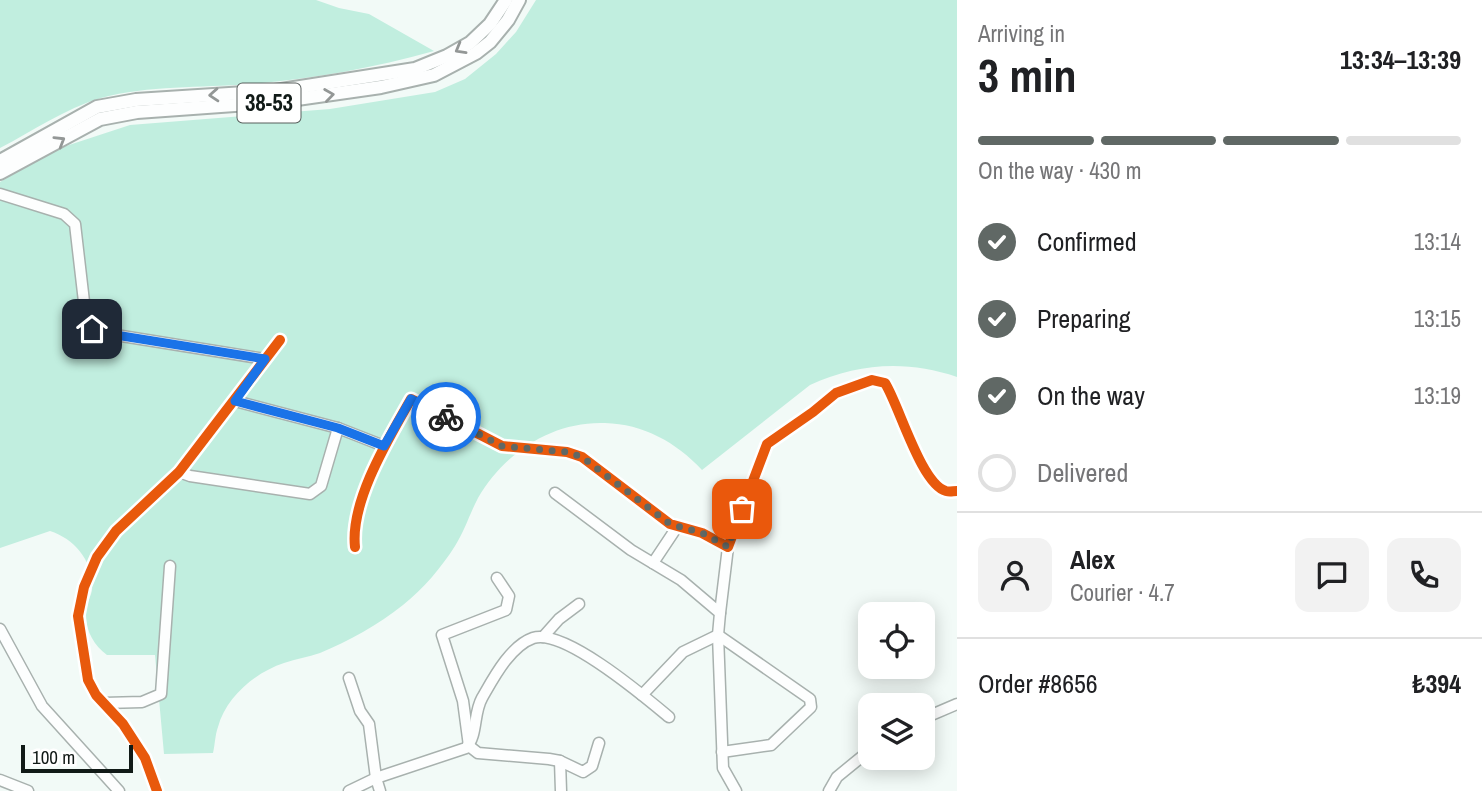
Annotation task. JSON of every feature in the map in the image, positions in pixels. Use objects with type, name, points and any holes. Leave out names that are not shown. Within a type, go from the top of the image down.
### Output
[{"type":"main road","name":"38-53","points":[[0,161],[97,107],[135,100],[275,90],[379,76],[423,66],[470,43],[490,24],[506,0]]},
{"type":"main road","name":"38-53","points":[[0,173],[100,118],[137,112],[276,102],[381,87],[434,75],[476,53],[490,42],[508,20],[519,0]]},
{"type":"street","points":[[0,194],[72,219],[75,224],[86,319],[92,329],[97,332],[265,359]]},
{"type":"street","points":[[157,791],[145,758],[123,724],[96,695],[88,680],[78,616],[84,587],[97,557],[117,531],[179,472],[280,340]]},
{"type":"street","points":[[736,791],[723,768],[718,635],[728,547],[767,444],[836,393],[872,380],[885,383],[911,444],[934,484],[946,491],[957,491]]},
{"type":"street","points":[[355,547],[357,513],[384,446],[411,399],[502,446],[567,452],[582,457],[664,520],[677,527],[702,533],[728,547]]},
{"type":"street","points":[[235,401],[338,428],[384,446]]},
{"type":"street","points":[[179,472],[202,478],[310,494],[321,486],[338,428]]},
{"type":"street","points":[[555,493],[621,543],[681,580],[720,613]]},
{"type":"street","points":[[653,564],[677,527]]},
{"type":"street","points":[[104,703],[142,702],[161,694],[170,566]]},
{"type":"street","points":[[498,578],[509,596],[506,610],[442,635],[463,701],[469,746],[478,754],[560,761],[580,771],[588,771],[599,743]]},
{"type":"street","points":[[543,637],[559,619],[579,604]]},
{"type":"street","points":[[0,629],[42,706],[119,791]]},
{"type":"street","points":[[642,695],[683,652],[718,635]]},
{"type":"street","points":[[718,635],[807,695],[811,703],[811,707],[771,745],[722,752]]},
{"type":"street","points":[[349,791],[376,778],[460,752],[469,746],[479,705],[498,673],[521,645],[532,639],[543,637],[586,655],[669,717]]},
{"type":"street","points":[[349,678],[360,711],[369,724],[380,791]]},
{"type":"street","points":[[935,713],[957,704]]},
{"type":"street","points":[[829,791],[837,777],[858,760]]},
{"type":"street","points":[[560,761],[561,791]]},
{"type":"street","points":[[0,780],[17,789],[28,791]]},
{"type":"green space","points":[[0,0],[316,0],[369,14],[434,51],[319,76],[250,84],[156,89],[101,98],[74,108],[0,148]]},
{"type":"green space","points":[[536,0],[957,0],[957,377],[920,368],[883,366],[828,378],[810,385],[702,470],[670,443],[633,427],[605,423],[585,424],[548,434],[531,443],[501,467],[478,498],[450,554],[425,585],[403,605],[342,643],[320,653],[273,667],[253,679],[235,696],[222,716],[213,753],[164,754],[155,655],[107,655],[97,646],[86,621],[92,580],[81,553],[67,540],[50,531],[0,548],[0,182],[66,146],[130,125],[330,109],[435,92],[465,79],[496,54],[516,32]]},
{"type":"cycle path","points":[[157,791],[145,758],[123,724],[96,695],[88,680],[78,616],[84,587],[97,557],[116,531],[179,472],[280,340]]},
{"type":"cycle path","points":[[355,547],[355,529],[365,490],[382,451],[411,399],[502,446],[567,452],[582,457],[670,524],[702,533],[728,547],[767,444],[836,393],[872,380],[885,383],[919,460],[928,474],[946,491],[957,491]]},
{"type":"way so far","points":[[446,417],[502,446],[577,454],[670,524],[702,533],[728,547],[742,509]]},
{"type":"route","points":[[92,329],[97,332],[265,359],[235,401],[338,428],[384,446],[411,399],[446,417]]}]
